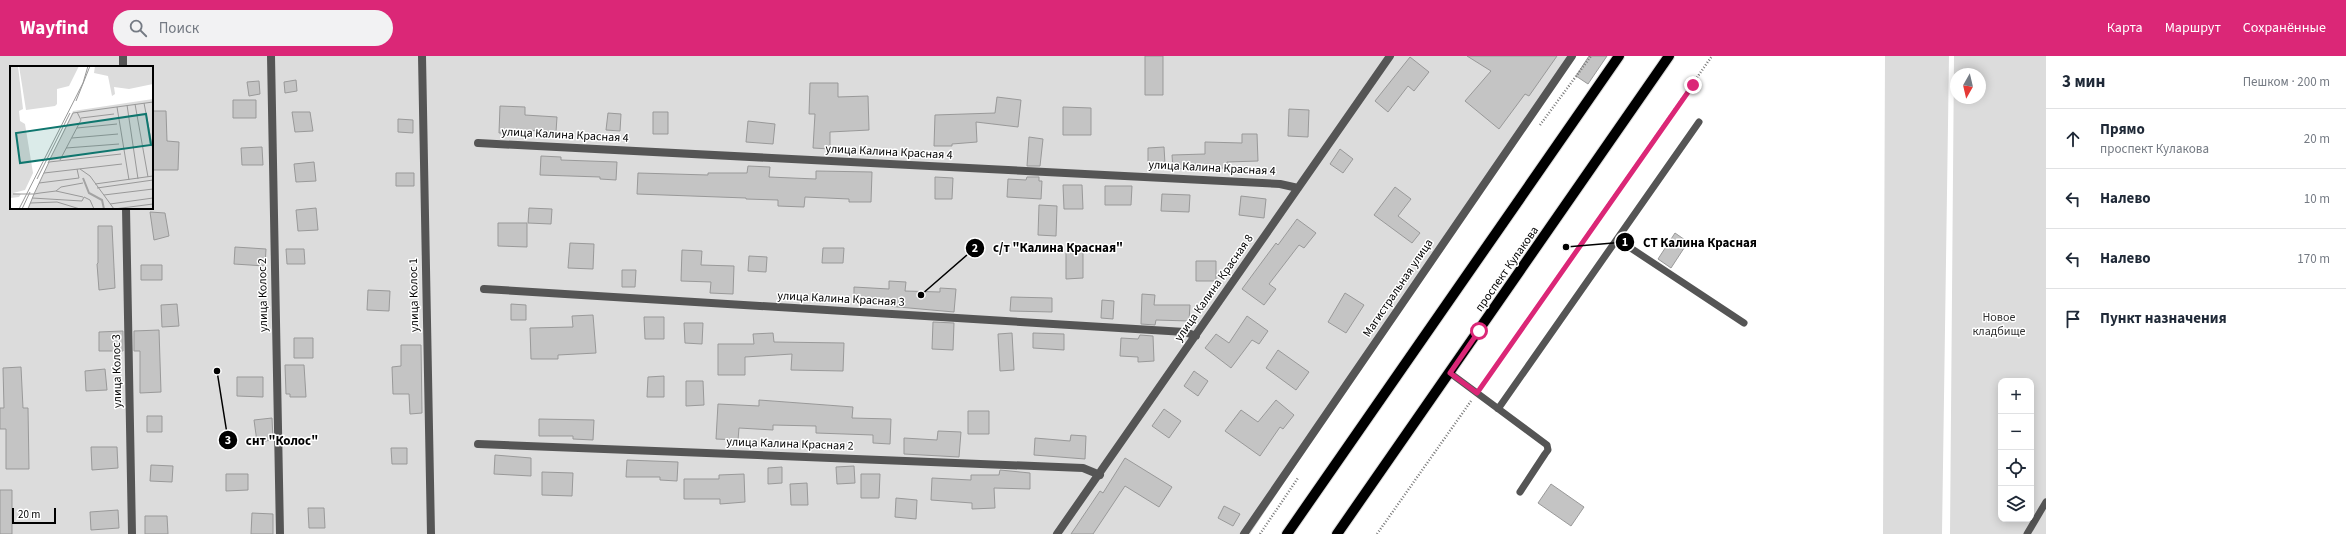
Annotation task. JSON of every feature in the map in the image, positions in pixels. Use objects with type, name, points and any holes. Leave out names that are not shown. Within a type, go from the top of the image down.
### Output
[{"type":"main road","points":[[1287,534],[1619,56]]},
{"type":"main road","name":"проспект Кулакова","points":[[1337,534],[1669,56]]},
{"type":"street","points":[[122,56],[123,66]]},
{"type":"street","name":"улица Колос 2","points":[[271,56],[280,534]]},
{"type":"street","name":"улица Колос 1","points":[[422,56],[431,534]]},
{"type":"street","name":"улица Калина Красная 8","points":[[1057,534],[1100,475],[1390,56]]},
{"type":"street","name":"Магистральная улица","points":[[1244,534],[1572,56]]},
{"type":"street","name":"улица Калина Красная 4","points":[[478,143],[1280,184],[1298,188]]},
{"type":"street","name":"улица Колос 3","points":[[126,209],[132,534]]},
{"type":"street","name":"улица Калина Красная 3","points":[[484,290],[1185,332],[1196,336]]},
{"type":"street","name":"улица Калина Красная 2","points":[[478,444],[1083,468],[1100,475]]},
{"type":"lane","points":[[1498,409],[1699,122]]},
{"type":"lane","points":[[1617,239],[1744,323]]},
{"type":"lane","points":[[1450,373],[1547,445],[1548,450],[1520,492]]},
{"type":"lane","points":[[2027,534],[2046,502]]},
{"type":"path","points":[[1376,534],[1477,393],[1712,56]]},
{"type":"green space","points":[[0,56],[1568,56],[1250,534],[0,534]]},
{"type":"green space","points":[[1885,56],[1949,56],[1942,534],[1883,534]]},
{"type":"green space","name":"Новое кладбище","points":[[1954,56],[2046,56],[2046,534],[1950,534],[1954,104],[1986,104],[1986,68],[1954,68]]},
{"type":"building","points":[[1145,56],[1163,56],[1163,95],[1145,95]]},
{"type":"building","points":[[1467,56],[1557,56],[1529,96],[1525,94],[1499,129],[1465,101],[1491,71]]},
{"type":"building","points":[[1589,56],[1607,56],[1588,84],[1576,76]]},
{"type":"building","points":[[1410,57],[1429,72],[1414,91],[1408,86],[1388,112],[1375,101]]},
{"type":"building","points":[[296,80],[297,91],[285,93],[284,82]]},
{"type":"building","points":[[259,81],[260,94],[249,96],[247,82]]},
{"type":"building","points":[[810,83],[838,83],[838,97],[868,96],[869,130],[830,132],[830,149],[813,148],[815,114],[809,114]]},
{"type":"building","points":[[997,97],[1021,100],[1018,127],[976,122],[977,142],[952,144],[952,146],[934,146],[935,115],[995,113]]},
{"type":"building","points":[[233,100],[256,100],[256,118],[233,118]]},
{"type":"building","points":[[500,106],[525,107],[525,115],[557,117],[556,132],[524,130],[524,134],[499,133]]},
{"type":"building","points":[[1063,107],[1091,108],[1091,135],[1063,135]]},
{"type":"building","points":[[1289,109],[1309,110],[1308,137],[1288,136]]},
{"type":"building","points":[[153,111],[166,111],[167,141],[179,142],[178,170],[153,170]]},
{"type":"building","points":[[292,112],[310,112],[313,131],[295,132]]},
{"type":"building","points":[[653,112],[668,112],[668,134],[653,134]]},
{"type":"building","points":[[608,113],[621,114],[620,131],[606,130]]},
{"type":"building","points":[[398,119],[413,120],[413,133],[398,132]]},
{"type":"building","points":[[748,121],[775,124],[773,144],[746,142]]},
{"type":"building","points":[[1242,134],[1257,134],[1258,161],[1227,162],[1227,168],[1173,169],[1172,155],[1205,154],[1205,142],[1242,143]]},
{"type":"building","points":[[1029,137],[1043,139],[1040,166],[1027,166]]},
{"type":"building","points":[[262,147],[263,165],[242,165],[241,148]]},
{"type":"building","points":[[1164,147],[1165,164],[1148,164],[1148,148]]},
{"type":"building","points":[[1340,149],[1353,159],[1343,173],[1330,164]]},
{"type":"building","points":[[541,156],[561,157],[561,160],[617,162],[616,180],[600,179],[600,177],[540,175]]},
{"type":"building","points":[[314,162],[316,181],[296,182],[294,164]]},
{"type":"building","points":[[748,166],[770,167],[769,177],[816,179],[816,171],[872,172],[871,202],[849,202],[849,199],[805,197],[804,207],[778,206],[778,200],[637,194],[638,173],[708,175],[708,173],[747,173]]},
{"type":"building","points":[[396,173],[414,173],[414,186],[396,186]]},
{"type":"building","points":[[935,177],[953,178],[952,199],[935,199]]},
{"type":"building","points":[[1027,177],[1039,177],[1039,181],[1042,181],[1041,199],[1007,197],[1008,179],[1026,180]]},
{"type":"building","points":[[1063,185],[1082,185],[1083,209],[1064,209]]},
{"type":"building","points":[[1105,186],[1132,186],[1131,205],[1105,205]]},
{"type":"building","points":[[1395,187],[1411,199],[1398,216],[1420,233],[1412,243],[1374,215]]},
{"type":"building","points":[[1162,194],[1190,195],[1189,212],[1161,211]]},
{"type":"building","points":[[1241,196],[1266,199],[1264,218],[1239,215]]},
{"type":"building","points":[[1039,205],[1057,206],[1056,236],[1038,235]]},
{"type":"building","points":[[316,208],[318,230],[298,231],[296,210]]},
{"type":"building","points":[[529,208],[552,209],[551,224],[528,223]]},
{"type":"building","points":[[150,212],[165,213],[169,236],[154,240]]},
{"type":"building","points":[[1297,219],[1316,233],[1304,248],[1299,245],[1269,284],[1276,289],[1264,305],[1242,289],[1276,243],[1278,245]]},
{"type":"building","points":[[498,223],[527,223],[527,247],[498,246]]},
{"type":"building","points":[[98,226],[112,226],[115,288],[99,290],[97,264]]},
{"type":"building","points":[[1675,233],[1688,242],[1671,268],[1658,259]]},
{"type":"building","points":[[570,243],[594,244],[593,269],[568,268]]},
{"type":"building","points":[[235,247],[266,249],[265,266],[234,264]]},
{"type":"building","points":[[823,248],[844,248],[843,263],[822,263]]},
{"type":"building","points":[[286,249],[304,249],[305,264],[287,264]]},
{"type":"building","points":[[682,250],[702,251],[701,265],[734,266],[733,294],[710,293],[711,282],[681,281]]},
{"type":"building","points":[[1083,252],[1083,278],[1066,279],[1066,253]]},
{"type":"building","points":[[749,256],[767,257],[766,272],[748,271]]},
{"type":"building","points":[[1196,261],[1216,261],[1216,281],[1196,281]]},
{"type":"building","points":[[141,265],[162,265],[162,280],[141,280]]},
{"type":"building","points":[[622,270],[636,270],[635,287],[622,287]]},
{"type":"building","points":[[889,281],[906,282],[905,291],[940,292],[940,288],[956,289],[954,312],[887,306],[888,304],[854,303],[854,287],[889,289]]},
{"type":"building","points":[[368,290],[390,291],[389,311],[367,310]]},
{"type":"building","points":[[1345,293],[1364,305],[1346,333],[1328,322]]},
{"type":"building","points":[[1142,294],[1155,295],[1154,305],[1190,305],[1189,321],[1156,320],[1155,325],[1141,324]]},
{"type":"building","points":[[1011,297],[1052,298],[1052,312],[1010,311]]},
{"type":"building","points":[[1102,300],[1114,301],[1113,319],[1101,318]]},
{"type":"building","points":[[177,304],[179,326],[162,327],[161,305]]},
{"type":"building","points":[[511,304],[526,305],[526,320],[511,320]]},
{"type":"building","points":[[593,315],[596,353],[558,355],[558,359],[531,359],[530,328],[573,327],[572,316]]},
{"type":"building","points":[[1247,316],[1268,331],[1259,344],[1252,340],[1231,368],[1205,348],[1216,334],[1229,343]]},
{"type":"building","points":[[644,317],[664,317],[664,339],[645,339]]},
{"type":"building","points":[[933,322],[954,323],[953,350],[932,349]]},
{"type":"building","points":[[684,323],[703,323],[702,344],[685,343]]},
{"type":"building","points":[[159,330],[161,392],[140,393],[140,351],[134,351],[134,331]]},
{"type":"building","points":[[123,331],[123,351],[99,351],[99,332]]},
{"type":"building","points":[[773,333],[774,342],[844,343],[843,371],[791,370],[792,354],[745,357],[745,375],[718,375],[718,344],[754,344],[753,334]]},
{"type":"building","points":[[1012,333],[1014,370],[1000,371],[998,334]]},
{"type":"building","points":[[1033,333],[1064,334],[1064,350],[1033,348]]},
{"type":"building","points":[[1140,335],[1153,336],[1154,361],[1138,362],[1138,357],[1120,356],[1121,338],[1138,339]]},
{"type":"building","points":[[294,338],[313,338],[313,358],[294,358]]},
{"type":"building","points":[[401,345],[421,345],[422,413],[410,414],[409,394],[393,394],[392,367],[401,366]]},
{"type":"building","points":[[1278,350],[1309,372],[1296,390],[1266,368]]},
{"type":"building","points":[[285,365],[304,365],[306,397],[290,397],[290,394],[286,394]]},
{"type":"building","points":[[21,367],[23,408],[28,408],[29,469],[6,469],[6,429],[0,429],[0,408],[4,408],[3,368]]},
{"type":"building","points":[[105,369],[107,390],[86,391],[85,371]]},
{"type":"building","points":[[1194,371],[1208,381],[1198,396],[1184,386]]},
{"type":"building","points":[[664,376],[664,397],[647,397],[648,377]]},
{"type":"building","points":[[237,377],[263,377],[263,397],[237,396]]},
{"type":"building","points":[[686,381],[703,381],[704,405],[686,406]]},
{"type":"building","points":[[759,400],[853,407],[852,418],[891,419],[890,444],[873,443],[873,435],[816,433],[816,426],[773,425],[773,430],[739,428],[738,440],[716,439],[718,404],[759,406]]},
{"type":"building","points":[[1276,400],[1294,415],[1283,429],[1280,427],[1260,456],[1225,431],[1241,410],[1258,422]]},
{"type":"building","points":[[1164,409],[1181,421],[1169,438],[1152,426]]},
{"type":"building","points":[[968,411],[989,411],[989,434],[968,434]]},
{"type":"building","points":[[147,416],[162,416],[162,432],[147,432]]},
{"type":"building","points":[[272,418],[273,440],[257,442],[254,420]]},
{"type":"building","points":[[539,419],[594,420],[593,440],[573,439],[573,436],[539,436]]},
{"type":"building","points":[[938,431],[961,432],[959,457],[904,454],[904,438],[937,440]]},
{"type":"building","points":[[1071,435],[1086,436],[1085,459],[1034,455],[1035,438],[1070,441]]},
{"type":"building","points":[[91,447],[117,447],[118,468],[92,470]]},
{"type":"building","points":[[391,448],[407,448],[407,464],[392,464]]},
{"type":"building","points":[[495,455],[531,458],[531,476],[494,474]]},
{"type":"building","points":[[1125,458],[1172,487],[1159,507],[1125,486],[1093,534],[1071,534],[1100,491],[1103,493]]},
{"type":"building","points":[[627,460],[678,462],[677,481],[660,480],[660,477],[626,477]]},
{"type":"building","points":[[151,465],[173,466],[172,482],[150,481]]},
{"type":"building","points":[[854,466],[855,483],[837,484],[836,467]]},
{"type":"building","points":[[782,467],[782,483],[768,484],[768,468]]},
{"type":"building","points":[[1000,470],[1030,473],[1030,489],[994,488],[995,508],[972,509],[972,503],[931,500],[932,478],[971,480],[971,475],[999,475]]},
{"type":"building","points":[[542,472],[573,473],[572,496],[542,495]]},
{"type":"building","points":[[226,474],[248,474],[248,490],[226,491]]},
{"type":"building","points":[[744,474],[745,502],[720,504],[720,499],[684,499],[684,479],[719,479],[719,475]]},
{"type":"building","points":[[861,474],[880,474],[879,498],[861,498]]},
{"type":"building","points":[[807,483],[808,505],[791,505],[790,484]]},
{"type":"building","points":[[1551,484],[1584,507],[1571,526],[1538,503]]},
{"type":"building","points":[[0,490],[12,490],[12,534],[0,534]]},
{"type":"building","points":[[896,498],[917,500],[916,519],[895,517]]},
{"type":"building","points":[[1224,506],[1240,514],[1233,526],[1218,518]]},
{"type":"building","points":[[308,508],[324,508],[325,528],[309,528]]},
{"type":"building","points":[[118,510],[119,528],[91,530],[90,512]]},
{"type":"building","points":[[252,513],[273,514],[273,534],[251,534]]},
{"type":"building","points":[[145,516],[167,516],[168,534],[145,534]]},
{"type":"place","name":"СТ Калина Красная","points":[[1566,247]]},
{"type":"place","name":"с/т \"Калина Красная\"","points":[[921,295]]},
{"type":"place","name":"снт \"Колос\"","points":[[217,371]]},
{"type":"route","points":[[1479,331],[1450,373],[1477,393],[1693,85]]}]
